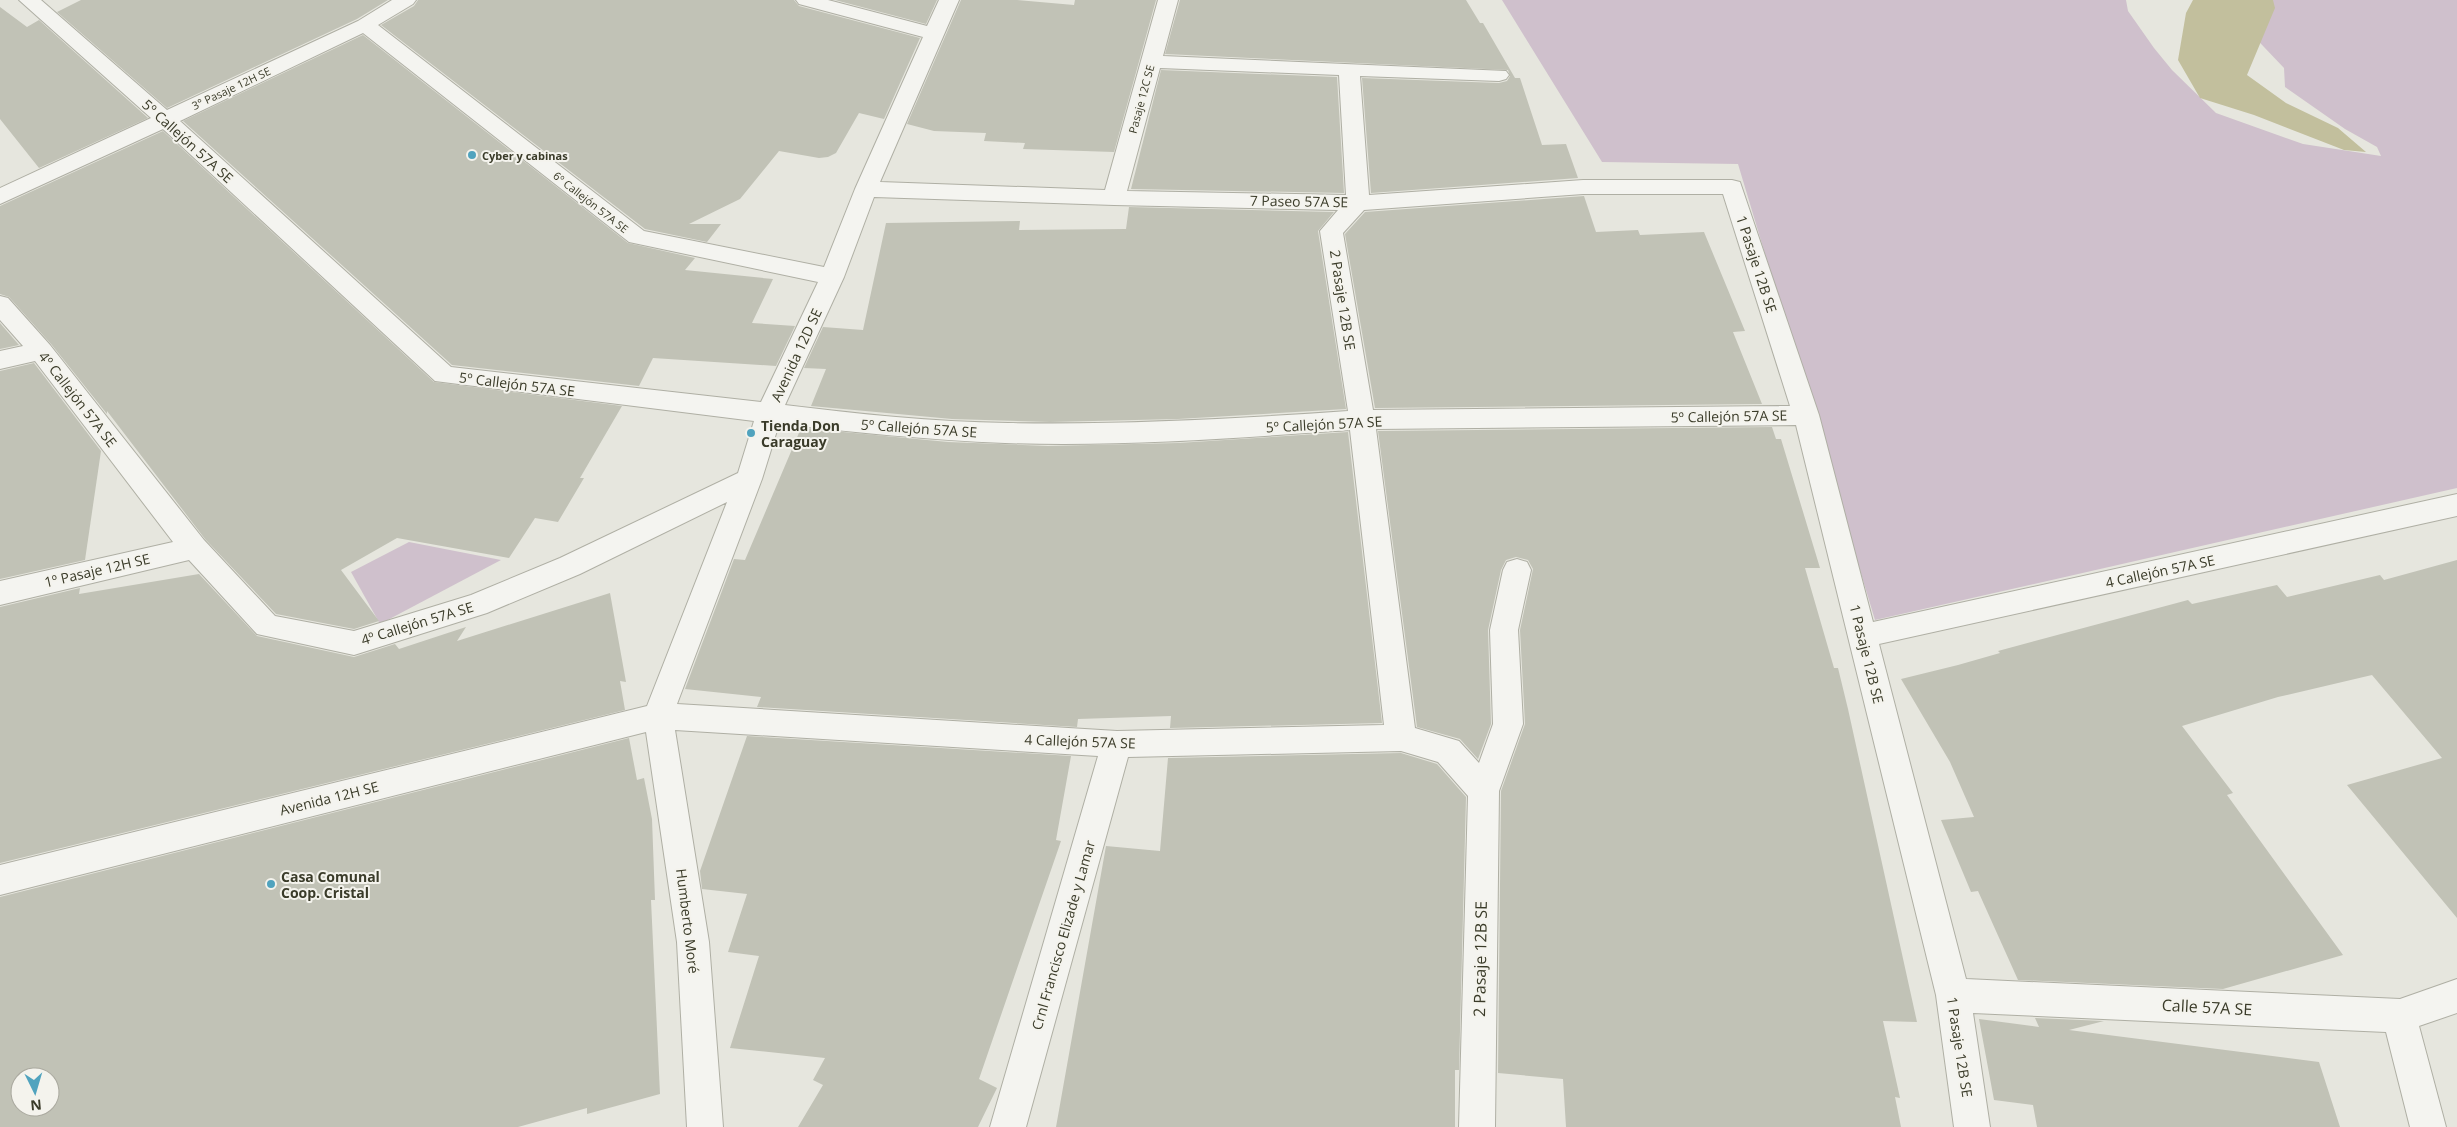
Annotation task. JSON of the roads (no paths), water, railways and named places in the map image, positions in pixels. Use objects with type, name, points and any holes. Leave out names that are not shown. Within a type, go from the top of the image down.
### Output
[{"type":"street","name":"5º Callejón 57A SE","points":[[29,0],[165,119],[444,375],[882,426],[1007,433],[1187,432],[1362,420],[1806,415]]},
{"type":"street","name":"3° Pasaje 12H SE","points":[[0,198],[365,25],[406,0]]},
{"type":"street","points":[[806,0],[933,34]]},
{"type":"street","name":"Avenida 12D SE","points":[[658,716],[749,479],[769,413],[832,276],[866,190],[949,0]]},
{"type":"street","name":"Pasaje 12C SE","points":[[1114,198],[1168,0]]},
{"type":"street","name":"6º Callejón 57A SE","points":[[365,25],[637,237],[832,276]]},
{"type":"street","points":[[1151,62],[1499,75]]},
{"type":"street","points":[[1349,69],[1358,202]]},
{"type":"street","name":"7 Paseo 57A SE","points":[[866,190],[1114,198],[1358,202],[1583,187],[1732,188]]},
{"type":"street","name":"1 Pasaje 12B SE","points":[[1732,188],[1806,415],[1863,636],[1953,995],[1972,1127]]},
{"type":"street","name":"2 Pasaje 12B SE","points":[[1358,202],[1331,231],[1362,420],[1400,738]]},
{"type":"street","name":"4º Callejón 57A SE","points":[[0,304],[41,351],[194,548],[267,626],[354,643],[477,605],[544,577],[749,479]]},
{"type":"street","points":[[0,360],[41,351]]},
{"type":"street","name":"4 Callejón 57A SE","points":[[1863,636],[2457,506]]},
{"type":"street","name":"1º Pasaje 12H SE","points":[[0,593],[194,548]]},
{"type":"street","name":"2 Pasaje 12B SE","points":[[1477,1127],[1484,791],[1508,724],[1504,630],[1517,570]]},
{"type":"street","name":"4 Callejón 57A SE","points":[[658,716],[1117,744],[1400,738],[1448,751],[1484,791]]},
{"type":"street","name":"Avenida 12H SE","points":[[0,880],[658,716]]},
{"type":"street","name":"Humberto Moré","points":[[658,716],[693,942],[705,1127]]},
{"type":"street","name":"Crnl Francisco Elizade y Lamar","points":[[1008,1127],[1117,744]]},
{"type":"street","name":"Calle 57A SE","points":[[1953,995],[2400,1016],[2457,996]]},
{"type":"street","points":[[2400,1016],[2406,1049],[2428,1127]]},
{"type":"place","name":"Cyber y cabinas","points":[[472,155]]},
{"type":"place","name":"Tienda Don Caraguay","points":[[751,433]]},
{"type":"place","name":"Casa Comunal Coop. Cristal","points":[[271,884]]}]
